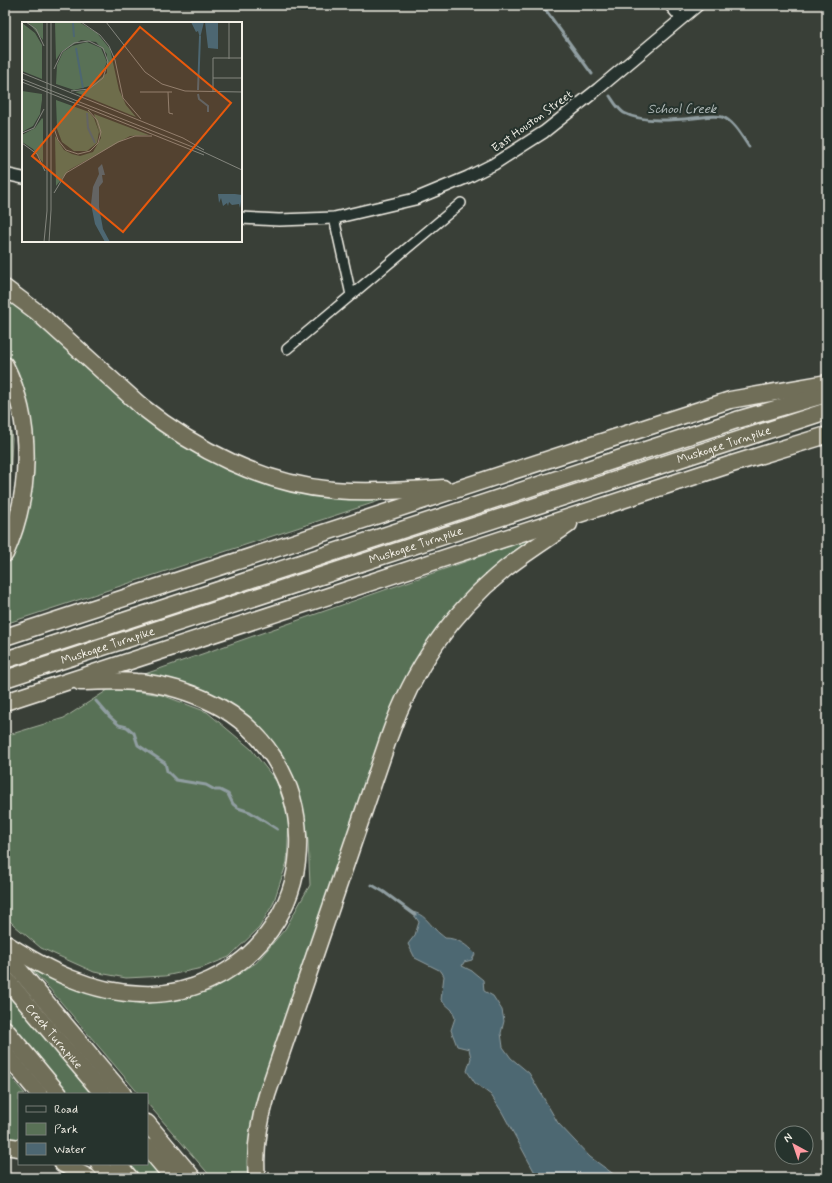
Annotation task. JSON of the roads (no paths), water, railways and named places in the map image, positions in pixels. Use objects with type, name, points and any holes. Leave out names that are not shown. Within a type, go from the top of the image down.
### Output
[{"type":"highway","points":[[5,288],[37,312],[155,418],[198,445],[245,468],[299,484],[333,490],[380,491],[466,486]]},
{"type":"highway","points":[[5,365],[12,379],[20,409],[26,454],[21,507],[13,536],[5,554]]},
{"type":"highway","points":[[5,637],[730,400],[827,383]]},
{"type":"highway","name":"Muskogee Turnpike","points":[[5,660],[730,422],[827,394]]},
{"type":"highway","name":"Muskogee Turnpike","points":[[5,679],[827,411]]},
{"type":"highway","points":[[5,702],[732,464],[827,435]]},
{"type":"highway","points":[[257,1178],[256,1156],[260,1119],[267,1095],[396,716],[411,685],[438,641],[461,611],[476,596],[518,559],[586,513]]},
{"type":"highway","points":[[5,943],[35,962],[62,976],[83,984],[130,994],[157,994],[171,992],[201,984],[238,964],[269,931],[283,908],[292,884],[298,845],[297,816],[294,803],[289,786],[277,762],[261,740],[249,728],[227,711],[203,699],[152,684],[135,682],[64,682]]},
{"type":"highway","points":[[5,953],[122,1093]]},
{"type":"highway","name":"Creek Turnpike","points":[[5,978],[102,1093]]},
{"type":"highway","points":[[5,1029],[58,1093]]},
{"type":"highway","points":[[5,1053],[39,1093]]},
{"type":"highway","points":[[148,1124],[193,1178]]},
{"type":"highway","points":[[5,1146],[18,1148]]},
{"type":"highway","points":[[148,1148],[173,1178]]},
{"type":"highway","points":[[65,1165],[89,1178]]},
{"type":"highway","points":[[99,1165],[110,1178]]},
{"type":"highway","points":[[119,1165],[130,1178]]},
{"type":"street","points":[[669,5],[681,19]]},
{"type":"street","name":"East Houston Street","points":[[242,218],[279,220],[334,218],[374,210],[415,199],[443,188],[494,164],[544,132],[681,19],[692,7]]},
{"type":"street","points":[[5,174],[22,178]]},
{"type":"street","points":[[287,349],[461,204]]},
{"type":"street","points":[[334,218],[351,295]]},
{"type":"water","points":[[412,912],[423,916],[437,932],[445,938],[454,939],[462,943],[475,954],[472,960],[464,962],[462,966],[472,971],[483,980],[484,991],[493,996],[502,1010],[504,1021],[501,1033],[503,1047],[511,1058],[529,1073],[558,1123],[590,1157],[619,1178],[543,1178],[534,1171],[502,1112],[491,1095],[475,1083],[467,1071],[471,1058],[469,1049],[457,1046],[451,1030],[455,1018],[452,1010],[441,1000],[444,976],[441,971],[415,958],[408,944],[415,935],[419,922]]},
{"type":"waterway","name":"School Creek","points":[[542,5],[592,74]]},
{"type":"waterway","name":"School Creek","points":[[610,96],[624,113],[649,120],[686,119],[712,116],[722,117],[734,125],[749,147]]},
{"type":"waterway","points":[[96,701],[119,725],[127,727],[134,733],[138,745],[165,763],[167,771],[176,780],[206,785],[215,790],[220,790],[228,794],[233,804],[238,808],[250,812],[277,829]]},
{"type":"waterway","points":[[372,885],[415,915]]}]
